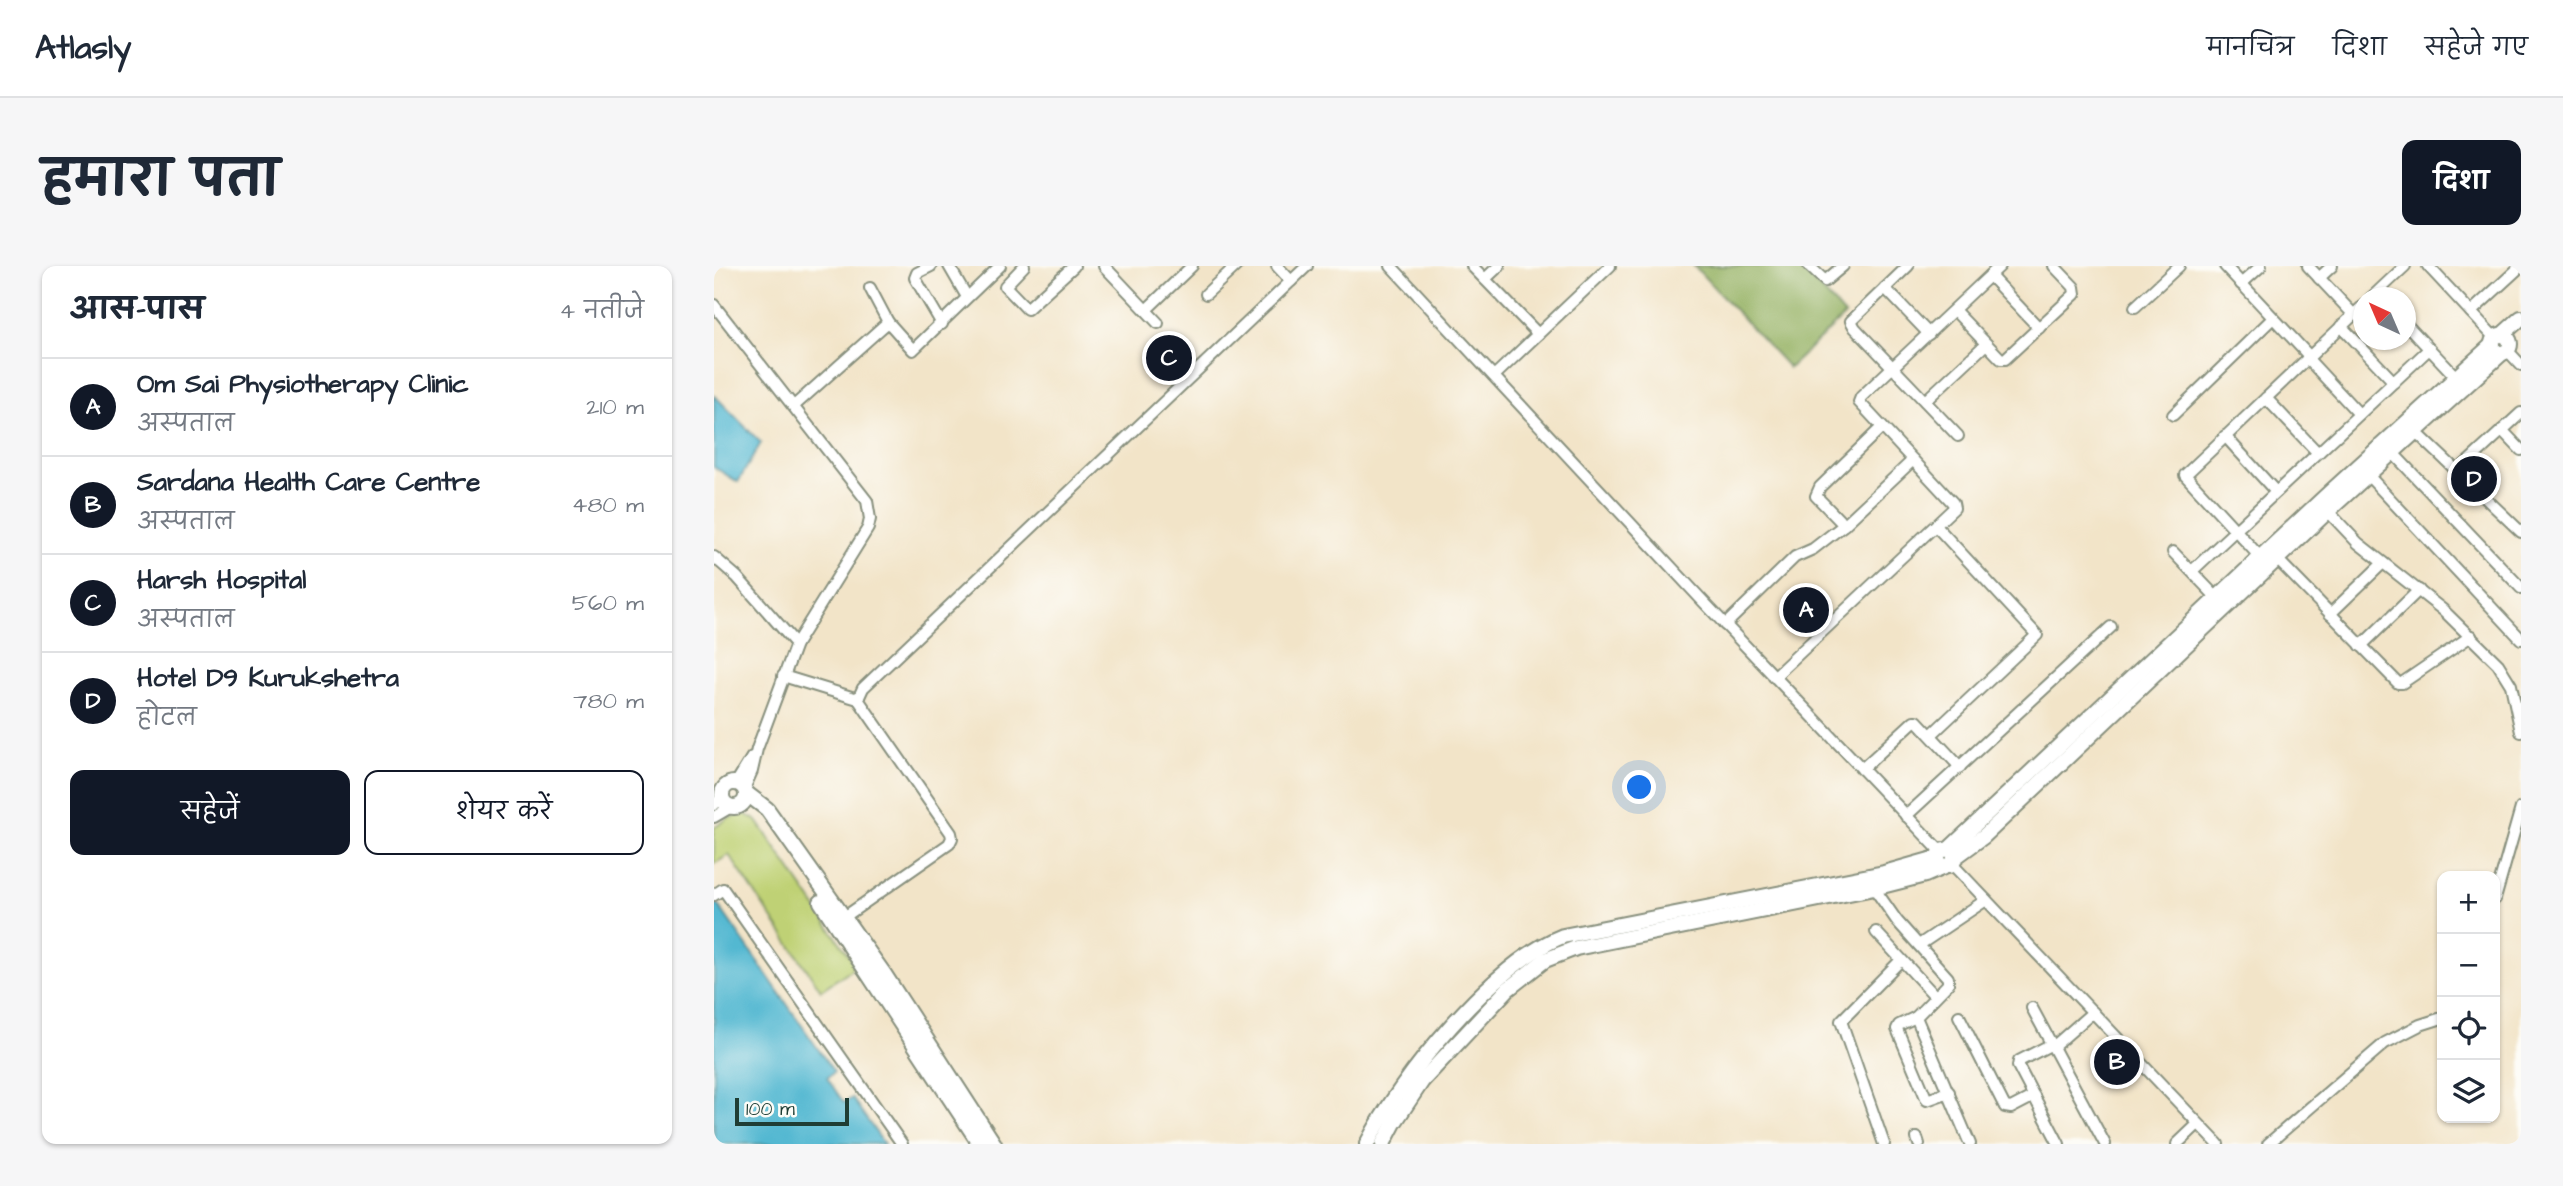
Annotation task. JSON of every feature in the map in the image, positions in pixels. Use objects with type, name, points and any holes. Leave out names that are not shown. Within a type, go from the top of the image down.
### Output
[{"type":"main road","points":[[2364,471],[2392,453],[2416,432],[2504,343],[2521,318]]},
{"type":"main road","points":[[1383,1144],[1422,1082],[1508,989],[1545,960],[1576,947],[1874,888],[1925,875],[2261,558],[2364,471],[2456,377],[2504,343]]},
{"type":"main road","points":[[1367,1144],[1418,1065],[1477,998],[1543,944],[1563,936],[1884,873],[1946,858],[1993,828],[2277,559],[2324,507]]},
{"type":"main road","points":[[714,778],[730,794],[767,809],[980,1144]]},
{"type":"main road","points":[[839,920],[884,974],[994,1144]]},
{"type":"street","points":[[931,266],[915,278],[942,324]]},
{"type":"street","points":[[949,266],[967,297]]},
{"type":"street","points":[[870,288],[888,322],[909,348],[913,349],[1000,266]]},
{"type":"street","points":[[1024,266],[1005,286],[1027,309],[1074,266]]},
{"type":"street","points":[[1121,266],[1108,270],[1158,323]]},
{"type":"street","points":[[1146,310],[1192,266]]},
{"type":"street","points":[[1206,294],[1236,266]]},
{"type":"street","points":[[1277,266],[1291,281]]},
{"type":"street","points":[[858,699],[863,688],[1307,266]]},
{"type":"street","points":[[1472,266],[1538,334]]},
{"type":"street","points":[[1485,279],[1499,266]]},
{"type":"street","points":[[1809,266],[1825,281],[1843,266]]},
{"type":"street","points":[[1908,266],[1852,321],[1854,328],[1958,436]]},
{"type":"street","points":[[1774,677],[1954,508],[1953,503],[1859,402],[1861,397],[2000,266]]},
{"type":"street","points":[[1954,310],[2003,360],[2075,294],[2074,288],[2054,266]]},
{"type":"street","points":[[2135,307],[2179,266]]},
{"type":"street","points":[[2225,266],[2360,414]]},
{"type":"street","points":[[2241,284],[2261,266]]},
{"type":"street","points":[[2261,558],[2185,475],[2353,314],[2308,266]]},
{"type":"street","points":[[2319,278],[2332,266]]},
{"type":"street","points":[[2384,287],[2404,266]]},
{"type":"street","points":[[2428,266],[2504,343],[2521,365]]},
{"type":"street","points":[[1393,267],[1725,625],[2218,1144]]},
{"type":"street","points":[[1494,376],[1607,267]]},
{"type":"street","points":[[2471,312],[2515,268]]},
{"type":"street","points":[[1990,276],[2039,328]]},
{"type":"street","points":[[1885,288],[1929,334]]},
{"type":"street","points":[[714,305],[867,501],[870,519],[868,528],[796,644],[757,749],[752,771],[730,794],[714,817]]},
{"type":"street","points":[[2173,415],[2273,318]]},
{"type":"street","points":[[794,407],[888,322]]},
{"type":"street","points":[[2341,326],[2394,382]]},
{"type":"street","points":[[2416,335],[2456,377]]},
{"type":"street","points":[[1925,401],[1986,344]]},
{"type":"street","points":[[2192,571],[2429,349]]},
{"type":"street","points":[[2266,398],[2318,453]]},
{"type":"street","points":[[2457,472],[2521,413]]},
{"type":"street","points":[[1844,525],[1816,496],[1816,492],[1882,427]]},
{"type":"street","points":[[2502,430],[2521,450]]},
{"type":"street","points":[[2416,432],[2521,532]]},
{"type":"street","points":[[2225,436],[2276,492]]},
{"type":"street","points":[[2392,453],[2520,586]]},
{"type":"street","points":[[1725,625],[1795,558],[1813,549],[1844,525],[1913,460]]},
{"type":"street","points":[[2364,471],[2521,639]]},
{"type":"street","points":[[2324,507],[2358,543],[2471,636],[2507,675],[2518,701],[2521,732]]},
{"type":"street","points":[[1931,735],[2037,635],[1936,526]]},
{"type":"street","points":[[2173,552],[2218,599]]},
{"type":"street","points":[[714,557],[737,577],[796,644]]},
{"type":"street","points":[[2277,559],[2393,680],[2402,683],[2471,636]]},
{"type":"street","points":[[2330,614],[2383,563]]},
{"type":"street","points":[[2361,646],[2418,590]]},
{"type":"street","points":[[1906,816],[2111,627]]},
{"type":"street","points":[[783,676],[858,699],[951,833],[949,844],[839,920]]},
{"type":"street","points":[[1862,769],[1914,720],[1960,766]]},
{"type":"street","points":[[2500,882],[2521,808]]},
{"type":"street","points":[[1874,888],[1897,921],[1948,978],[1948,984],[1916,1017],[1899,1025],[1897,1029],[1925,1097],[1930,1099],[1949,1092]]},
{"type":"street","points":[[714,895],[723,889],[902,1144]]},
{"type":"street","points":[[1919,945],[1986,900]]},
{"type":"street","points":[[1876,932],[1935,996]]},
{"type":"street","points":[[1884,1144],[1842,1021],[1902,960]]},
{"type":"street","points":[[2032,1008],[2105,1144]]},
{"type":"street","points":[[2059,1144],[2018,1063],[2052,1046],[2092,1012]]},
{"type":"street","points":[[1959,1016],[2005,1107],[2011,1108],[2034,1096]]},
{"type":"street","points":[[1916,1017],[1970,1144]]},
{"type":"street","points":[[2268,1144],[2385,1043],[2437,1020]]},
{"type":"street","points":[[2178,1144],[2198,1124]]},
{"type":"green space","points":[[1694,266],[1800,266],[1845,315],[1789,368]]},
{"type":"green space","points":[[745,814],[757,821],[856,966],[821,990],[729,855],[714,864],[714,828],[728,818]]},
{"type":"water","points":[[714,395],[761,443],[738,482],[714,467]]},
{"type":"water","points":[[717,903],[834,1072],[827,1078],[844,1103],[852,1098],[884,1144],[714,1144],[714,905]]},
{"type":"place","name":"Harsh Hospital","points":[[1169,358]]},
{"type":"place","name":"Hotel D9 Kurukshetra","points":[[2474,479]]},
{"type":"place","name":"Om Sai Physiotherapy Clinic","points":[[1806,610]]},
{"type":"place","name":"Sardana Health Care Centre","points":[[2117,1062]]}]
